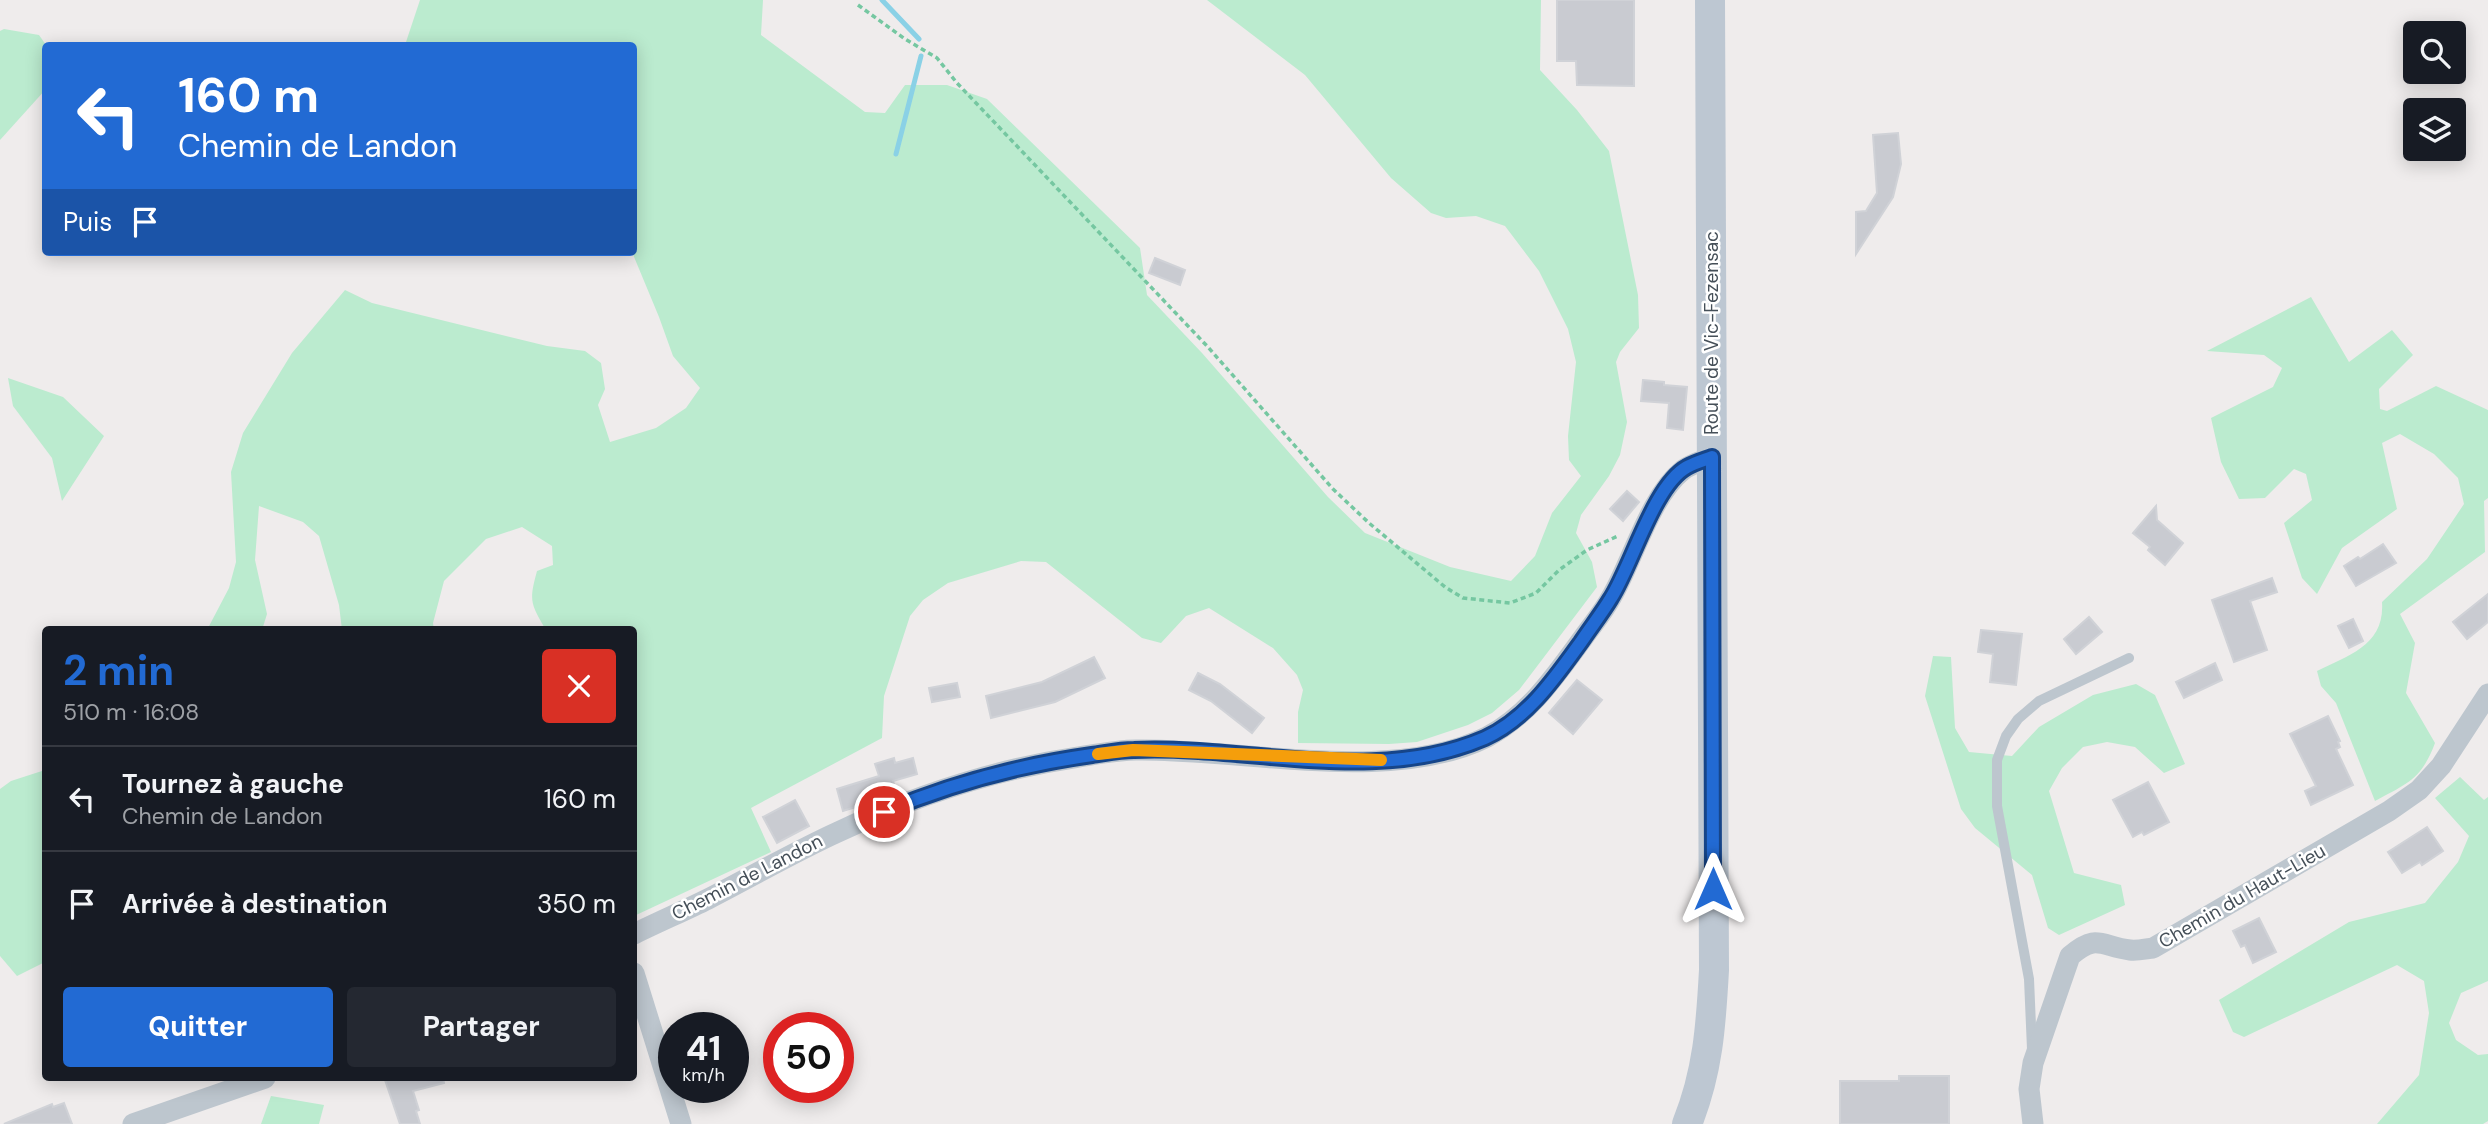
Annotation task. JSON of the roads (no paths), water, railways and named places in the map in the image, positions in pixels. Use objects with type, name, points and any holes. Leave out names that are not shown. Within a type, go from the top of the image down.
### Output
[{"type":"main road","name":"Route de Vic-Fezensac","points":[[1687,1124],[1710,1045],[1714,970],[1710,0]]},
{"type":"street","name":"Chemin de Landon","points":[[637,933],[705,901],[836,832],[931,794],[1021,768],[1069,758],[1133,750],[1354,761],[1403,760],[1454,750],[1488,736],[1521,714],[1558,674],[1612,598],[1657,503],[1672,480],[1686,467],[1712,457]]},
{"type":"street","name":"Chemin du Haut-Lieu","points":[[2033,1124],[2029,1089],[2033,1063],[2070,956],[2083,945],[2095,942],[2132,951],[2153,948],[2389,811],[2419,790],[2441,766],[2488,694]]},
{"type":"street","points":[[637,983],[681,1124]]},
{"type":"street","points":[[133,1124],[256,1081]]},
{"type":"lane","points":[[2033,1063],[2029,979],[1997,806],[1997,760],[2006,736],[2018,719],[2039,701],[2129,658]]},
{"type":"waterway","points":[[882,0],[919,39]]},
{"type":"waterway","points":[[896,154],[921,56]]}]
